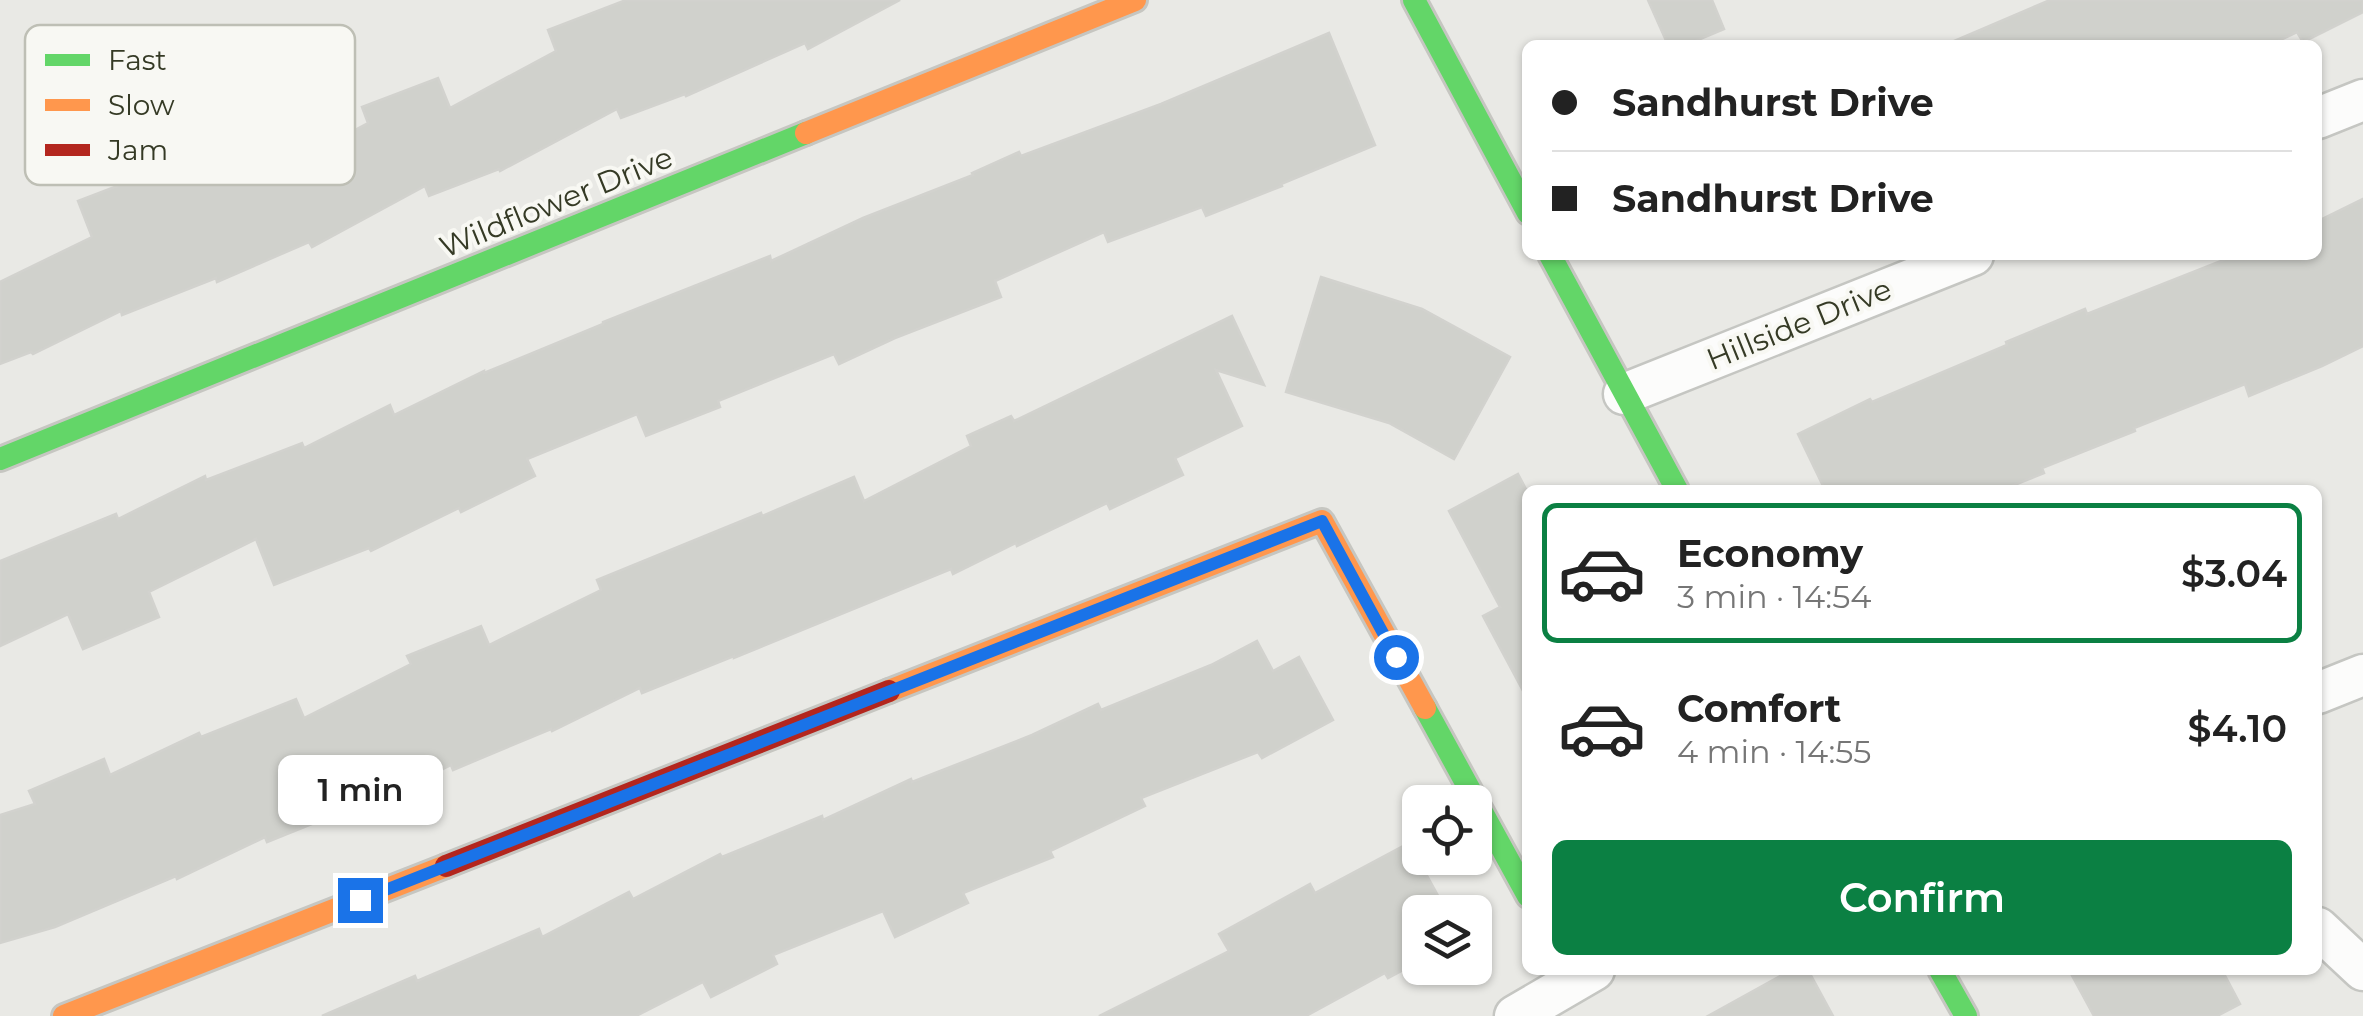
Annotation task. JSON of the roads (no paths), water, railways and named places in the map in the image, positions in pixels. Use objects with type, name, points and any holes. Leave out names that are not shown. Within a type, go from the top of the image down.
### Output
[{"type":"street","name":"Wildflower Drive","points":[[0,459],[1135,0]]},
{"type":"street","points":[[1414,0],[1522,201]]},
{"type":"street","points":[[2322,116],[2363,100]]},
{"type":"street","points":[[1553,260],[1674,485]]},
{"type":"street","name":"Hillside Drive","points":[[1624,394],[1961,260]]},
{"type":"street","points":[[64,1016],[1322,521],[1522,885]]},
{"type":"street","points":[[2322,691],[2363,675]]},
{"type":"street","points":[[2322,932],[2363,970]]},
{"type":"street","points":[[1515,1016],[1577,975]]},
{"type":"street","points":[[1943,975],[1966,1016]]}]
